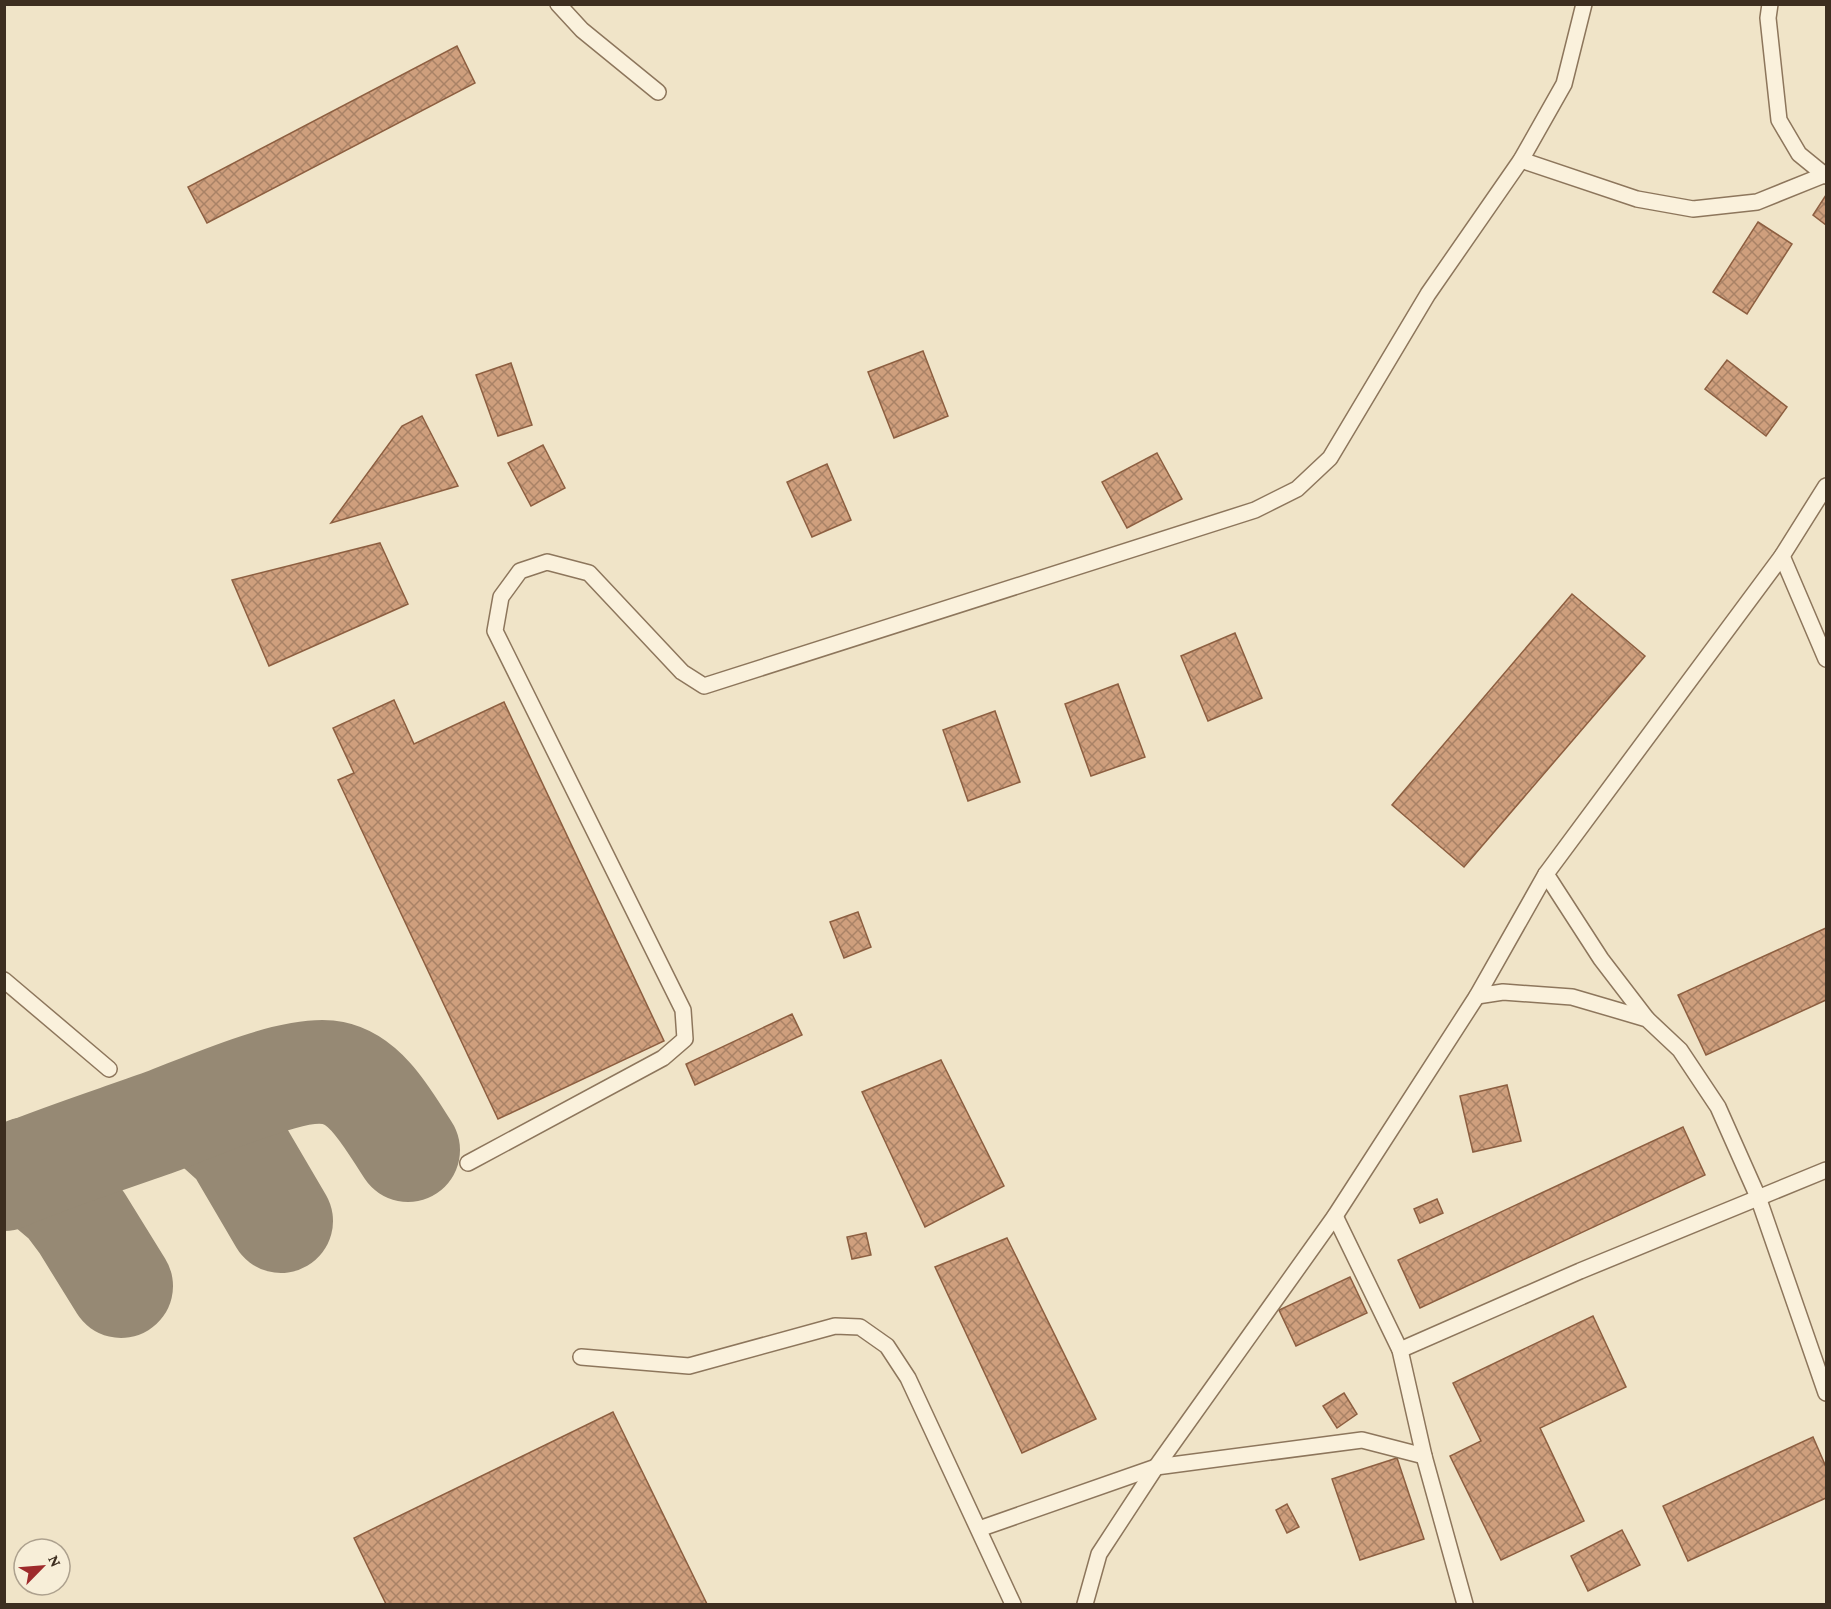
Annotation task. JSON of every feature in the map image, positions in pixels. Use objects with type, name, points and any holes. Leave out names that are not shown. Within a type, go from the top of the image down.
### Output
[{"type":"lane","points":[[558,4],[582,30],[658,92]]},
{"type":"lane","points":[[468,1163],[663,1058],[685,1039],[683,1010],[495,631],[501,597],[520,571],[547,562],[589,573],[682,672],[704,686],[1255,510],[1298,489],[1330,458],[1428,294],[1521,160],[1564,84],[1584,4]]},
{"type":"lane","points":[[1521,160],[1637,199],[1693,209],[1757,202],[1825,176],[1799,154],[1779,120],[1768,18],[1770,4]]},
{"type":"lane","points":[[1085,1605],[1099,1554],[1156,1467],[1335,1216],[1477,996],[1546,874],[1782,556],[1827,486]]},
{"type":"lane","points":[[1782,556],[1827,659]]},
{"type":"lane","points":[[1546,874],[1601,959],[1647,1019],[1680,1050],[1718,1107],[1758,1197],[1827,1393]]},
{"type":"lane","points":[[4,980],[109,1069]]},
{"type":"lane","points":[[1477,996],[1503,992],[1572,997],[1647,1019]]},
{"type":"lane","points":[[1400,1350],[1758,1197],[1827,1170]]},
{"type":"lane","points":[[1335,1216],[1400,1350],[1425,1456],[1465,1605]]},
{"type":"lane","points":[[581,1357],[689,1366],[835,1326],[860,1328],[886,1346],[908,1378],[1013,1605]]},
{"type":"lane","points":[[979,1529],[1156,1467],[1362,1440],[1425,1456]]},
{"type":"building","points":[[457,46],[475,83],[207,223],[188,187]]},
{"type":"building","points":[[1826,195],[1826,225],[1813,215]]},
{"type":"building","points":[[1758,222],[1792,244],[1747,314],[1713,292]]},
{"type":"building","points":[[923,351],[948,416],[894,438],[868,372]]},
{"type":"building","points":[[1727,360],[1787,407],[1766,436],[1705,389]]},
{"type":"building","points":[[511,363],[532,425],[498,436],[476,375]]},
{"type":"building","points":[[422,416],[458,486],[331,523],[402,426]]},
{"type":"building","points":[[543,445],[565,488],[531,506],[508,463]]},
{"type":"building","points":[[1157,453],[1182,499],[1127,528],[1102,482]]},
{"type":"building","points":[[827,464],[851,520],[812,537],[787,482]]},
{"type":"building","points":[[380,543],[408,604],[269,666],[232,580]]},
{"type":"building","points":[[1572,594],[1645,656],[1464,867],[1392,805]]},
{"type":"building","points":[[1235,633],[1262,698],[1208,721],[1181,656]]},
{"type":"building","points":[[1118,684],[1145,757],[1091,776],[1065,704]]},
{"type":"building","points":[[394,700],[414,744],[504,702],[664,1041],[498,1119],[338,780],[354,773],[333,728]]},
{"type":"building","points":[[995,711],[1020,782],[968,801],[943,730]]},
{"type":"building","points":[[858,912],[871,947],[844,958],[830,922]]},
{"type":"building","points":[[1826,928],[1826,1000],[1706,1055],[1678,995]]},
{"type":"building","points":[[792,1014],[802,1035],[695,1085],[686,1064]]},
{"type":"building","points":[[941,1060],[1004,1186],[925,1227],[862,1092]]},
{"type":"building","points":[[1507,1085],[1521,1141],[1473,1152],[1460,1096]]},
{"type":"building","points":[[1683,1127],[1705,1175],[1420,1308],[1398,1260]]},
{"type":"building","points":[[1437,1199],[1443,1213],[1420,1223],[1414,1209]]},
{"type":"building","points":[[866,1233],[871,1255],[852,1259],[847,1237]]},
{"type":"building","points":[[1007,1238],[1096,1419],[1022,1453],[935,1267]]},
{"type":"building","points":[[1350,1277],[1367,1313],[1296,1346],[1279,1310]]},
{"type":"building","points":[[1593,1316],[1626,1387],[1540,1428],[1584,1521],[1501,1560],[1450,1456],[1481,1441],[1453,1383]]},
{"type":"building","points":[[1344,1393],[1357,1414],[1337,1428],[1323,1406]]},
{"type":"building","points":[[613,1412],[707,1604],[386,1604],[354,1538]]},
{"type":"building","points":[[1813,1437],[1826,1467],[1826,1498],[1688,1561],[1663,1506]]},
{"type":"building","points":[[1397,1458],[1424,1539],[1360,1560],[1332,1479]]},
{"type":"building","points":[[1287,1504],[1299,1527],[1287,1533],[1276,1510]]},
{"type":"building","points":[[1622,1530],[1640,1565],[1588,1591],[1571,1556]]},
{"type":"taxiway","points":[[4,1179],[248,1088],[316,1072],[333,1073],[357,1084],[377,1104],[408,1150]]},
{"type":"taxiway","points":[[196,1109],[237,1146],[281,1221]]},
{"type":"taxiway","points":[[27,1169],[67,1203],[121,1286]]}]
